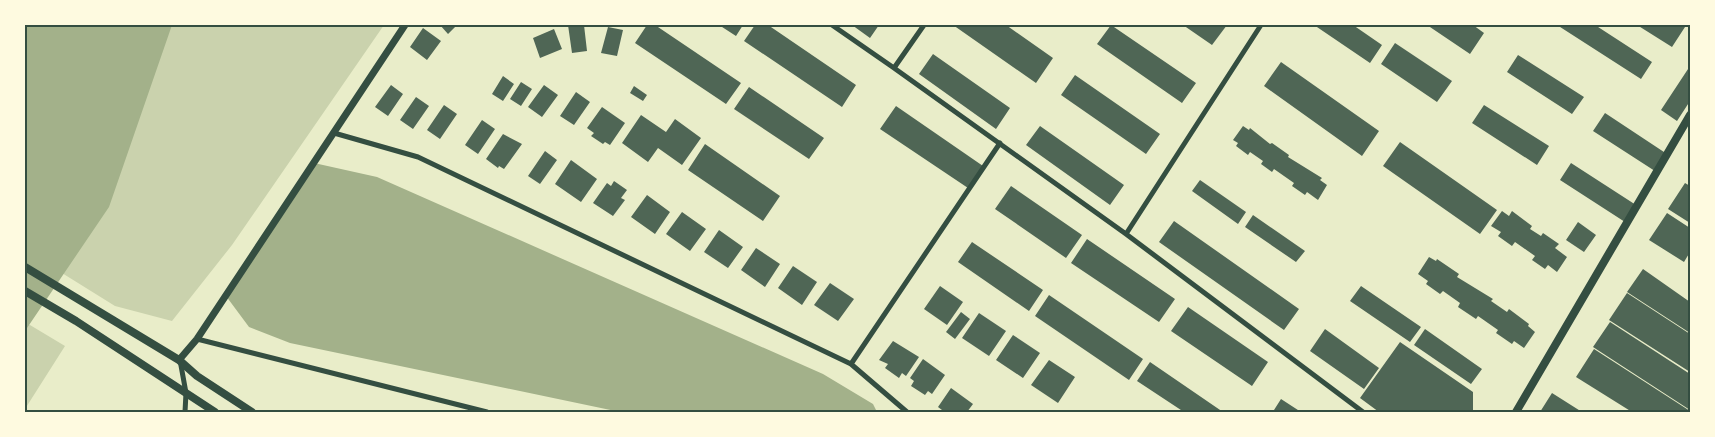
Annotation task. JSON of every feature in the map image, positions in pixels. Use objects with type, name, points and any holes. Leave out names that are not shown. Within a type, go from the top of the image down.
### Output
[{"type":"main road","points":[[1516,412],[1690,115]]},
{"type":"main road","points":[[25,267],[180,360],[197,376],[252,412]]},
{"type":"main road","points":[[25,291],[76,321],[215,412]]},
{"type":"street","points":[[185,412],[186,393],[180,360],[197,340],[405,25]]},
{"type":"street","points":[[832,25],[1126,234],[1363,412]]},
{"type":"street","points":[[894,68],[924,25]]},
{"type":"street","points":[[1126,234],[1261,25]]},
{"type":"street","points":[[334,133],[418,157],[851,364],[907,412]]},
{"type":"street","points":[[851,364],[1000,143]]},
{"type":"street","points":[[197,340],[487,412]]},
{"type":"shaded area","points":[[25,25],[384,25],[232,245],[172,321],[115,306],[25,250]]},
{"type":"shaded area","points":[[25,25],[172,25],[109,207],[25,331]]},
{"type":"shaded area","points":[[314,163],[377,177],[823,374],[873,404],[877,412],[620,412],[290,343],[249,327],[226,296]]},
{"type":"shaded area","points":[[25,322],[65,346],[25,409]]},
{"type":"building","points":[[440,25],[457,25],[448,34]]},
{"type":"building","points":[[568,25],[584,25],[587,51],[572,53]]},
{"type":"building","points":[[647,25],[655,25],[741,83],[726,104],[635,43]]},
{"type":"building","points":[[719,25],[743,25],[736,36]]},
{"type":"building","points":[[755,25],[768,25],[856,85],[842,107],[744,41]]},
{"type":"building","points":[[852,25],[879,25],[870,38]]},
{"type":"building","points":[[953,25],[1006,25],[1053,58],[1036,83]]},
{"type":"building","points":[[1111,25],[1196,83],[1182,103],[1097,44]]},
{"type":"building","points":[[1183,25],[1227,25],[1212,45]]},
{"type":"building","points":[[1314,25],[1353,25],[1382,45],[1370,63]]},
{"type":"building","points":[[1427,25],[1473,25],[1484,33],[1470,54]]},
{"type":"building","points":[[1557,25],[1595,25],[1652,62],[1641,79]]},
{"type":"building","points":[[1637,25],[1681,25],[1685,27],[1672,47]]},
{"type":"building","points":[[608,27],[623,30],[617,56],[601,53]]},
{"type":"building","points":[[423,28],[441,41],[427,60],[410,47]]},
{"type":"building","points":[[554,29],[562,49],[540,58],[533,38]]},
{"type":"building","points":[[1395,43],[1452,81],[1437,102],[1381,64]]},
{"type":"building","points":[[933,54],[1010,108],[996,129],[919,74]]},
{"type":"building","points":[[1518,55],[1584,97],[1572,114],[1507,72]]},
{"type":"building","points":[[1281,62],[1379,131],[1362,156],[1264,86]]},
{"type":"building","points":[[1690,66],[1690,101],[1677,121],[1661,110]]},
{"type":"building","points":[[1075,75],[1160,134],[1146,154],[1061,95]]},
{"type":"building","points":[[503,76],[514,84],[503,101],[492,94]]},
{"type":"building","points":[[521,82],[532,89],[521,106],[510,99]]},
{"type":"building","points":[[391,85],[403,94],[388,116],[375,107]]},
{"type":"building","points":[[544,85],[558,95],[542,117],[528,107]]},
{"type":"building","points":[[634,86],[647,95],[643,101],[630,93]]},
{"type":"building","points":[[749,87],[824,138],[809,159],[734,109]]},
{"type":"building","points":[[576,92],[590,102],[574,125],[560,116]]},
{"type":"building","points":[[416,97],[429,106],[413,129],[400,120]]},
{"type":"building","points":[[444,105],[457,114],[440,139],[427,130]]},
{"type":"building","points":[[1484,105],[1549,146],[1537,165],[1472,123]]},
{"type":"building","points":[[896,106],[983,166],[968,188],[880,129]]},
{"type":"building","points":[[602,107],[625,123],[610,145],[605,142],[603,144],[591,136],[594,133],[587,128]]},
{"type":"building","points":[[1605,113],[1670,156],[1658,173],[1593,131]]},
{"type":"building","points":[[641,115],[666,132],[675,119],[701,138],[682,165],[658,148],[648,162],[622,143]]},
{"type":"building","points":[[482,120],[495,129],[478,154],[465,145]]},
{"type":"building","points":[[1040,126],[1124,185],[1110,205],[1026,145]]},
{"type":"building","points":[[1243,126],[1249,130],[1250,128],[1270,144],[1272,143],[1289,155],[1288,157],[1322,178],[1320,180],[1327,185],[1318,200],[1307,192],[1305,195],[1292,186],[1294,183],[1274,169],[1272,172],[1261,164],[1263,161],[1250,152],[1248,155],[1236,146],[1238,143],[1233,140]]},
{"type":"building","points":[[503,134],[522,144],[504,169],[499,166],[498,168],[486,159]]},
{"type":"building","points":[[1400,142],[1497,210],[1480,234],[1383,166]]},
{"type":"building","points":[[705,144],[780,196],[763,221],[688,170]]},
{"type":"building","points":[[545,151],[557,160],[540,184],[528,176]]},
{"type":"building","points":[[571,160],[597,179],[581,202],[555,184]]},
{"type":"building","points":[[1571,163],[1636,205],[1625,222],[1560,180]]},
{"type":"building","points":[[1200,180],[1246,212],[1238,224],[1192,191]]},
{"type":"building","points":[[614,181],[627,190],[621,198],[625,200],[613,216],[593,203],[607,183],[611,186]]},
{"type":"building","points":[[1685,183],[1690,186],[1690,223],[1668,209]]},
{"type":"building","points":[[1011,186],[1082,235],[1066,258],[995,209]]},
{"type":"building","points":[[647,195],[670,212],[655,234],[631,217]]},
{"type":"building","points":[[1502,211],[1509,216],[1512,211],[1532,226],[1530,229],[1541,236],[1543,233],[1559,244],[1555,248],[1567,257],[1557,272],[1548,265],[1545,269],[1532,260],[1535,256],[1515,242],[1512,246],[1498,236],[1501,232],[1491,226]]},
{"type":"building","points":[[682,212],[706,229],[690,251],[666,234]]},
{"type":"building","points":[[1667,213],[1690,228],[1690,252],[1684,262],[1649,240]]},
{"type":"building","points":[[1253,215],[1305,251],[1296,262],[1245,227]]},
{"type":"building","points":[[1174,221],[1299,309],[1284,330],[1159,242]]},
{"type":"building","points":[[1578,222],[1596,235],[1584,252],[1566,240]]},
{"type":"building","points":[[719,230],[743,247],[728,268],[704,252]]},
{"type":"building","points":[[1087,239],[1175,299],[1159,322],[1071,263]]},
{"type":"building","points":[[972,242],[1043,290],[1029,311],[958,262]]},
{"type":"building","points":[[756,248],[780,264],[765,287],[741,270]]},
{"type":"building","points":[[1429,257],[1436,261],[1437,259],[1459,274],[1457,277],[1493,299],[1491,301],[1507,312],[1509,309],[1529,324],[1528,326],[1535,332],[1524,348],[1514,341],[1512,344],[1496,333],[1498,330],[1478,316],[1476,319],[1458,307],[1460,303],[1443,291],[1440,294],[1426,284],[1428,281],[1418,274]]},
{"type":"building","points":[[793,266],[817,282],[802,305],[778,288]]},
{"type":"building","points":[[1643,269],[1690,302],[1690,333],[1627,292]]},
{"type":"building","points":[[830,283],[854,299],[838,321],[814,305]]},
{"type":"building","points":[[940,286],[963,302],[947,325],[924,309]]},
{"type":"building","points":[[1361,286],[1421,327],[1410,342],[1350,301]]},
{"type":"building","points":[[1627,293],[1690,334],[1690,372],[1609,320]]},
{"type":"building","points":[[1049,295],[1143,359],[1129,380],[1035,316]]},
{"type":"building","points":[[1188,307],[1268,362],[1252,386],[1171,331]]},
{"type":"building","points":[[961,312],[970,319],[955,339],[946,332]]},
{"type":"building","points":[[979,313],[1006,331],[989,356],[962,338]]},
{"type":"building","points":[[1610,322],[1690,374],[1690,410],[1593,347]]},
{"type":"building","points":[[1325,329],[1379,368],[1364,389],[1310,351]]},
{"type":"building","points":[[1425,329],[1482,369],[1471,384],[1414,345]]},
{"type":"building","points":[[1013,335],[1040,353],[1023,378],[996,360]]},
{"type":"building","points":[[893,341],[919,357],[906,376],[902,373],[899,378],[885,368],[888,364],[879,360]]},
{"type":"building","points":[[1400,342],[1473,392],[1473,412],[1379,412],[1360,398]]},
{"type":"building","points":[[1594,349],[1690,412],[1632,412],[1576,377]]},
{"type":"building","points":[[923,359],[945,375],[932,394],[928,391],[925,395],[911,386],[914,381],[910,378]]},
{"type":"building","points":[[1049,360],[1075,377],[1058,403],[1031,385]]},
{"type":"building","points":[[1150,362],[1223,412],[1184,412],[1137,381]]},
{"type":"building","points":[[951,388],[973,404],[967,412],[940,412],[942,410],[938,407]]},
{"type":"building","points":[[1552,393],[1582,412],[1540,412]]},
{"type":"building","points":[[1281,399],[1301,412],[1274,410]]}]
